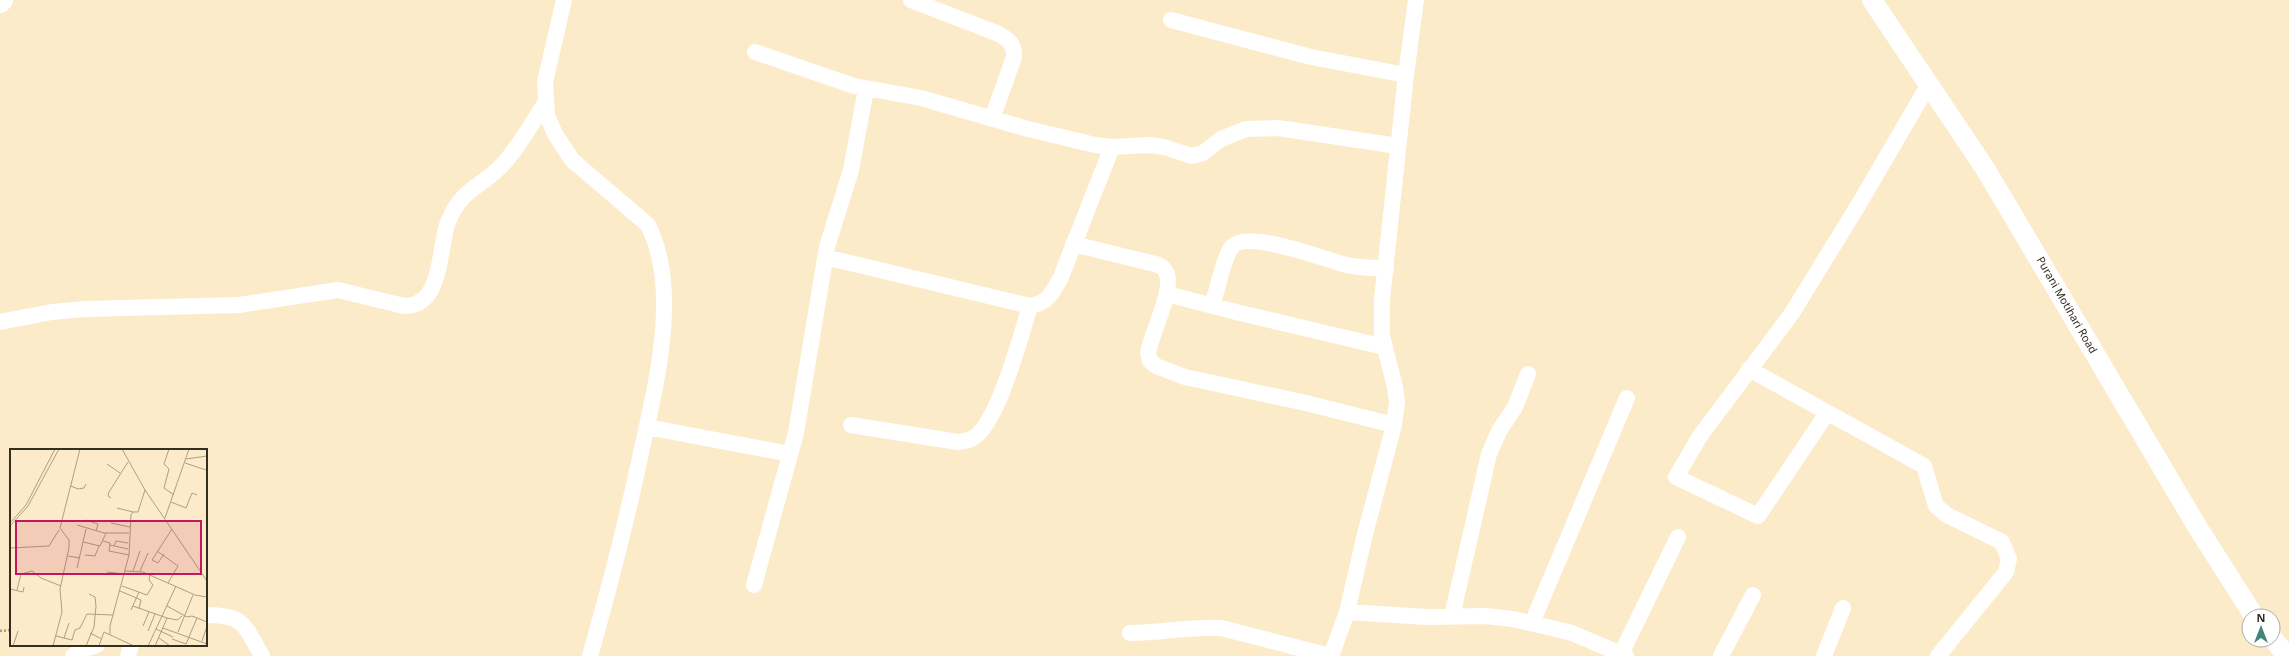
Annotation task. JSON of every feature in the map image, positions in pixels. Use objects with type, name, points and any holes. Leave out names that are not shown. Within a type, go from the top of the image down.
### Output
[{"type":"main road","name":"Purani Motihari Road","points":[[1872,0],[2005,201],[2198,528],[2249,608]]},
{"type":"main road","points":[[2280,648],[2287,656]]},
{"type":"street","points":[[564,0],[546,82],[545,103],[547,115],[555,134],[572,160],[648,225],[655,240],[660,258],[663,280],[662,328],[647,427],[619,550],[590,656]]},
{"type":"street","points":[[911,0],[999,34],[1010,41],[1015,50],[1014,57],[992,118]]},
{"type":"street","points":[[1130,634],[1155,634],[1207,627],[1221,628],[1330,656],[1347,612],[1365,534],[1394,425],[1397,402],[1395,387],[1384,346],[1382,299],[1406,75],[1416,0]]},
{"type":"street","points":[[1171,20],[1311,57],[1406,75]]},
{"type":"street","points":[[755,52],[866,89],[921,98],[1042,132],[1112,146],[1164,146],[1192,156],[1203,153],[1221,139],[1233,134],[1246,129],[1260,128],[1321,134],[1398,146]]},
{"type":"street","points":[[1827,413],[1758,516],[1676,477],[1700,436],[1748,369],[1767,348],[1792,313],[1859,204],[1929,84]]},
{"type":"street","points":[[754,585],[801,408],[825,257],[830,233],[851,170],[866,89]]},
{"type":"street","points":[[0,322],[52,312],[239,305],[338,290],[404,306],[413,306],[426,297],[432,287],[448,221],[461,199],[472,188],[503,165],[525,136],[545,103]]},
{"type":"street","points":[[825,257],[1030,306],[1040,304],[1054,290],[1112,146]]},
{"type":"street","points":[[1212,306],[1231,248],[1236,244],[1244,242],[1298,249],[1344,264],[1362,268],[1386,268]]},
{"type":"street","points":[[1073,244],[1161,266],[1167,272],[1169,282],[1167,294],[1148,353],[1150,361],[1156,366],[1185,377],[1306,403],[1394,425]]},
{"type":"street","points":[[1167,294],[1384,346]]},
{"type":"street","points":[[851,425],[958,442],[972,439],[981,431],[991,415],[1010,368],[1030,306]]},
{"type":"street","points":[[1748,369],[1924,466],[1936,506],[1947,515],[2002,542],[2007,550],[2009,559],[2006,572],[1938,656]]},
{"type":"street","points":[[1452,616],[1489,454],[1499,430],[1515,407],[1528,374]]},
{"type":"street","points":[[1532,623],[1627,398]]},
{"type":"street","points":[[647,427],[790,454]]},
{"type":"street","points":[[1347,612],[1486,616],[1532,623],[1572,633],[1624,655],[1678,537]]},
{"type":"street","points":[[1721,656],[1753,595]]},
{"type":"street","points":[[1824,656],[1843,608]]},
{"type":"street","points":[[207,616],[224,616],[239,620],[248,630],[262,656]]},
{"type":"street","points":[[73,656],[83,649],[94,646]]},
{"type":"street","points":[[128,656],[131,646]]},
{"type":"path","points":[[0,631],[10,630]]}]
